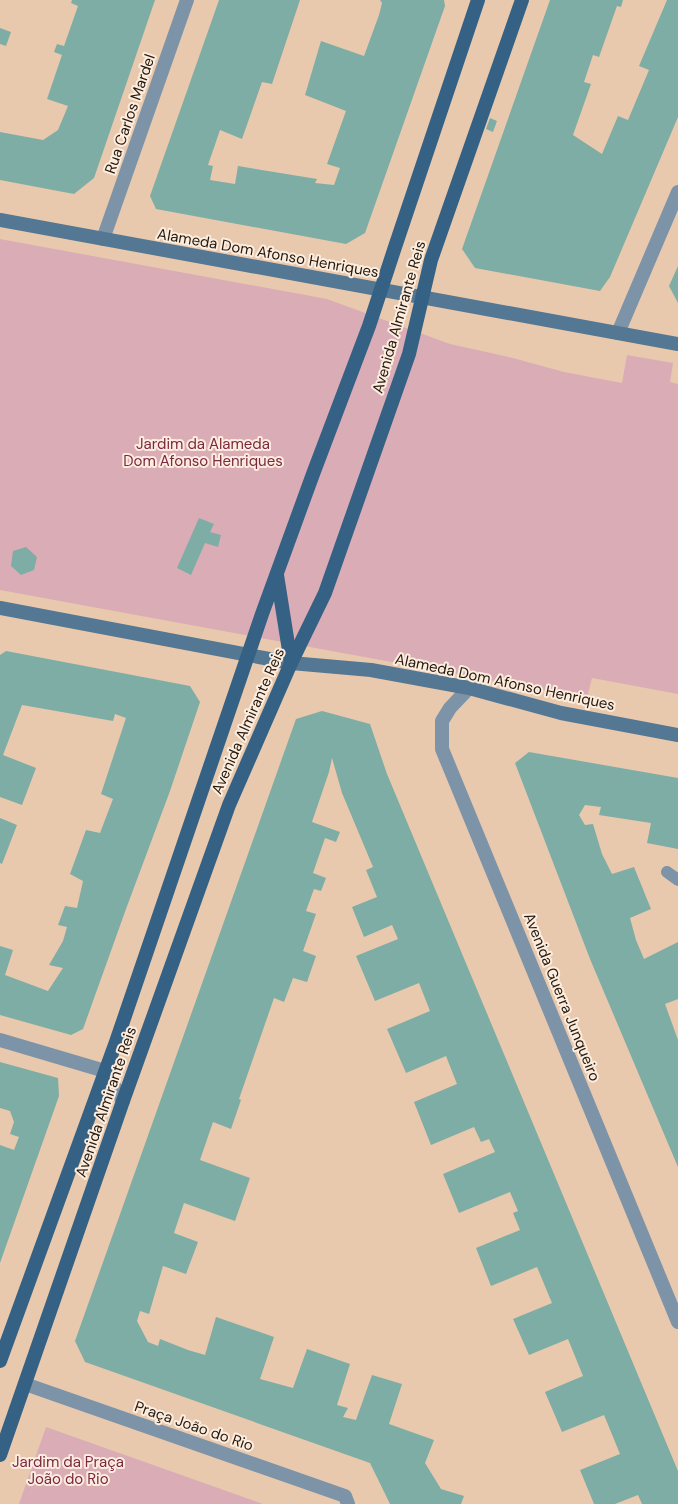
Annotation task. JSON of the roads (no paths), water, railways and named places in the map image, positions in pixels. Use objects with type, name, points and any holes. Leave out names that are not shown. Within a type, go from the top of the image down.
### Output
[{"type":"main road","name":"Avenida Almirante Reis","points":[[0,1361],[105,1071],[247,655],[382,290],[394,247],[478,0]]},
{"type":"main road","name":"Avenida Almirante Reis","points":[[0,1455],[123,1101],[229,805],[291,663],[325,593],[409,354],[431,260],[522,0]]},
{"type":"main road","name":"Alameda Dom Afonso Henriques","points":[[0,220],[678,344]]},
{"type":"main road","points":[[277,574],[291,663]]},
{"type":"main road","name":"Alameda Dom Afonso Henriques","points":[[0,608],[291,663],[371,670],[469,688],[561,713],[678,735]]},
{"type":"street","name":"Rua Carlos Mardel","points":[[103,239],[187,0]]},
{"type":"street","points":[[618,333],[678,192]]},
{"type":"street","name":"Avenida Guerra Junqueiro","points":[[469,688],[450,708],[442,722],[442,749],[678,1322]]},
{"type":"street","points":[[0,1040],[105,1071],[123,1101]]},
{"type":"street","name":"Praça João do Rio","points":[[25,1384],[344,1496],[348,1504]]},
{"type":"lane","points":[[667,872],[678,880]]},
{"type":"park label","name":"Jardim da Alameda Dom Afonso Henriques","points":[[203,452]]},
{"type":"park label","name":"Jardim da Praça João do Rio","points":[[68,1470]]}]
